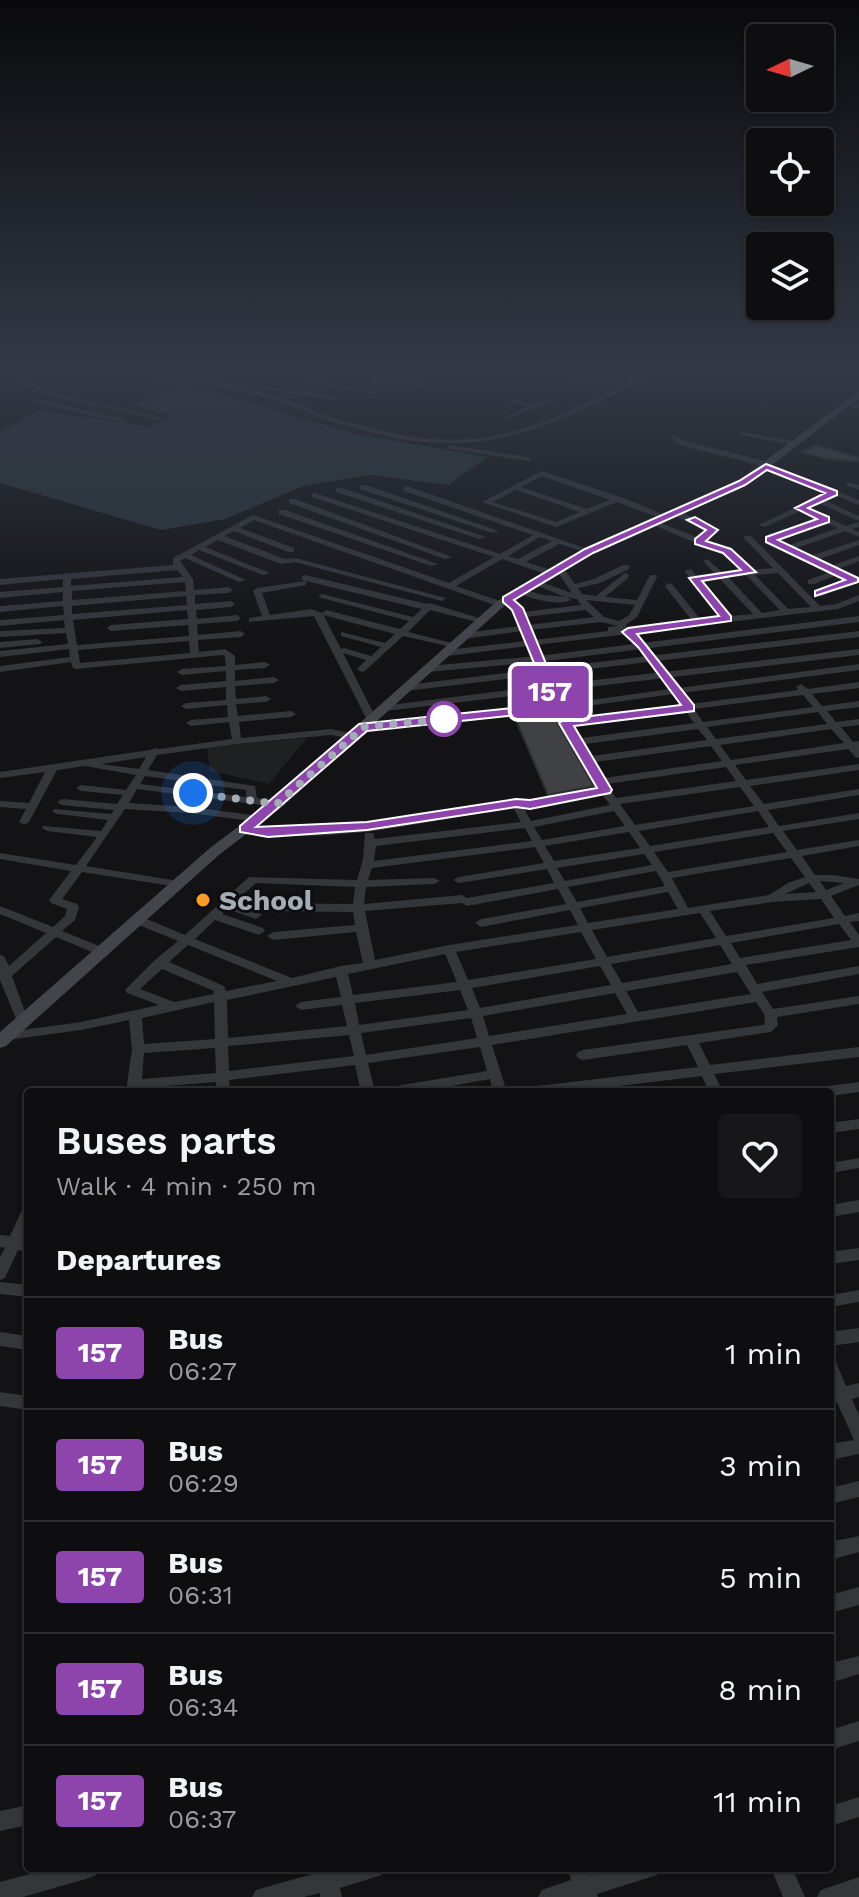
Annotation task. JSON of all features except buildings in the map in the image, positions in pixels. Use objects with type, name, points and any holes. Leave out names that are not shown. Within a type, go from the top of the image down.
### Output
[{"type":"street","points":[[752,461],[859,503]]},
{"type":"street","points":[[1,1039],[23,1023],[178,884],[277,804],[504,601],[589,551],[742,483],[773,461]]},
{"type":"street","points":[[618,499],[556,525],[486,502],[542,473],[618,499],[662,517],[712,530],[698,540]]},
{"type":"street","points":[[850,484],[859,488]]},
{"type":"street","points":[[363,487],[495,531]]},
{"type":"street","points":[[515,487],[588,512]]},
{"type":"street","points":[[407,489],[589,551]]},
{"type":"street","points":[[339,490],[482,537]]},
{"type":"street","points":[[762,525],[833,493]]},
{"type":"street","points":[[315,495],[518,563],[553,570],[571,583],[587,607],[605,620],[608,628],[838,606],[859,598]]},
{"type":"street","points":[[818,500],[859,521]]},
{"type":"street","points":[[292,501],[448,557]]},
{"type":"street","points":[[358,553],[450,504]]},
{"type":"street","points":[[800,508],[859,535]]},
{"type":"street","points":[[282,512],[434,564]]},
{"type":"street","points":[[195,655],[189,579],[176,560],[253,517],[452,588],[514,604],[566,723],[685,912]]},
{"type":"street","points":[[662,517],[698,540],[727,551],[786,612]]},
{"type":"street","points":[[826,520],[769,540],[857,579]]},
{"type":"street","points":[[788,548],[859,521]]},
{"type":"street","points":[[396,600],[434,564],[507,524]]},
{"type":"street","points":[[234,528],[291,550]]},
{"type":"street","points":[[362,669],[384,645],[452,588],[540,534]]},
{"type":"street","points":[[218,537],[284,562],[295,560],[442,598]]},
{"type":"street","points":[[747,537],[817,608]]},
{"type":"street","points":[[518,563],[558,541]]},
{"type":"street","points":[[811,559],[859,542]]},
{"type":"street","points":[[198,547],[266,573]]},
{"type":"street","points":[[184,555],[242,580]]},
{"type":"street","points":[[811,582],[859,558]]},
{"type":"street","points":[[707,561],[759,615]]},
{"type":"street","points":[[0,582],[178,567]]},
{"type":"street","points":[[727,618],[691,575],[781,570]]},
{"type":"street","points":[[571,583],[597,581],[626,572],[597,599]]},
{"type":"street","points":[[571,583],[581,574]]},
{"type":"street","points":[[67,576],[68,618],[76,666],[228,654],[237,741]]},
{"type":"street","points":[[326,613],[400,632],[450,650],[532,644],[624,627],[633,617],[653,577]]},
{"type":"street","points":[[0,595],[189,579]]},
{"type":"street","points":[[819,594],[857,579]]},
{"type":"street","points":[[267,618],[257,591],[304,581],[481,620]]},
{"type":"street","points":[[532,582],[582,598]]},
{"type":"street","points":[[282,586],[286,598]]},
{"type":"street","points":[[669,586],[697,621]]},
{"type":"street","points":[[0,609],[229,590]]},
{"type":"street","points":[[519,591],[554,600],[582,598],[638,603]]},
{"type":"street","points":[[351,619],[379,596]]},
{"type":"street","points":[[322,597],[415,620]]},
{"type":"street","points":[[0,623],[231,604]]},
{"type":"street","points":[[520,615],[587,607]]},
{"type":"street","points":[[252,620],[311,612],[318,614],[363,728]]},
{"type":"street","points":[[111,628],[237,618]]},
{"type":"street","points":[[428,669],[538,659],[859,619]]},
{"type":"street","points":[[464,636],[605,620]]},
{"type":"street","points":[[138,1049],[223,1043],[476,1013],[859,943],[730,762],[654,660],[624,627]]},
{"type":"street","points":[[755,633],[833,724],[855,744],[859,755]]},
{"type":"street","points":[[0,634],[72,641]]},
{"type":"street","points":[[0,645],[241,634]]},
{"type":"street","points":[[344,634],[384,645]]},
{"type":"street","points":[[406,688],[859,634]]},
{"type":"street","points":[[0,654],[72,641]]},
{"type":"street","points":[[344,651],[372,659]]},
{"type":"street","points":[[385,708],[859,652]]},
{"type":"street","points":[[0,669],[75,659]]},
{"type":"street","points":[[182,672],[265,665]]},
{"type":"street","points":[[0,775],[155,751],[558,707],[859,667]]},
{"type":"street","points":[[181,688],[274,680]]},
{"type":"street","points":[[566,723],[859,685]]},
{"type":"street","points":[[186,706],[266,699]]},
{"type":"street","points":[[577,742],[859,704]]},
{"type":"street","points":[[191,723],[291,714]]},
{"type":"street","points":[[588,760],[859,722]]},
{"type":"street","points":[[245,829],[268,833],[367,826],[516,803],[530,804],[603,786],[730,762],[855,744]]},
{"type":"street","points":[[4,977],[74,911],[73,907],[55,900],[104,835],[155,751]]},
{"type":"street","points":[[75,763],[251,788],[252,800]]},
{"type":"street","points":[[24,822],[53,767]]},
{"type":"street","points":[[371,843],[526,825],[615,804],[859,767]]},
{"type":"street","points":[[81,788],[277,804]]},
{"type":"street","points":[[369,865],[536,844],[631,826],[859,792]]},
{"type":"street","points":[[516,803],[634,1016]]},
{"type":"street","points":[[0,804],[32,806]]},
{"type":"street","points":[[60,806],[119,811],[190,810],[259,819]]},
{"type":"street","points":[[459,880],[859,816]]},
{"type":"street","points":[[367,826],[371,843],[369,865],[362,884],[359,908],[370,965]]},
{"type":"street","points":[[47,828],[104,835]]},
{"type":"street","points":[[225,904],[255,911],[359,908],[465,900],[560,883],[662,872],[859,843]]},
{"type":"street","points":[[0,856],[81,866],[178,884]]},
{"type":"street","points":[[175,1007],[131,990],[242,887],[259,878],[362,884],[434,881]]},
{"type":"street","points":[[772,898],[791,884],[813,878],[858,882]]},
{"type":"street","points":[[1,1039],[223,998],[449,949],[772,898],[823,895],[858,882]]},
{"type":"street","points":[[481,923],[672,888]]},
{"type":"street","points":[[583,1055],[766,1029],[772,1025],[770,1014],[703,909]]},
{"type":"street","points":[[0,910],[103,952]]},
{"type":"street","points":[[214,915],[259,931]]},
{"type":"street","points":[[301,1006],[466,985],[722,938],[859,917]]},
{"type":"street","points":[[138,920],[291,982]]},
{"type":"street","points":[[273,936],[363,928]]},
{"type":"street","points":[[449,949],[466,985],[499,1088]]},
{"type":"street","points":[[0,959],[23,1023]]},
{"type":"street","points":[[159,963],[220,989],[223,998],[223,1085]]},
{"type":"street","points":[[341,970],[367,1088]]},
{"type":"street","points":[[135,1014],[138,1049],[134,1088],[223,1085],[361,1059],[634,1016],[859,970]]},
{"type":"street","points":[[770,1014],[859,1000]]},
{"type":"street","points":[[691,1039],[714,1088]]},
{"type":"street","points":[[561,1088],[859,1052]]},
{"type":"street","points":[[413,1088],[494,1074]]},
{"type":"street","points":[[834,1090],[859,1087]]},
{"type":"street","points":[[834,1127],[859,1124]]},
{"type":"street","points":[[834,1167],[859,1163]]},
{"type":"street","points":[[834,1210],[859,1206]]},
{"type":"street","points":[[0,1274],[24,1221]]},
{"type":"street","points":[[834,1257],[859,1254]]},
{"type":"street","points":[[0,1288],[24,1291]]},
{"type":"street","points":[[834,1300],[859,1296]]},
{"type":"street","points":[[834,1338],[859,1335]]},
{"type":"street","points":[[0,1339],[24,1342]]},
{"type":"street","points":[[834,1374],[859,1434]]},
{"type":"street","points":[[0,1399],[24,1402]]},
{"type":"street","points":[[834,1451],[859,1446]]},
{"type":"street","points":[[834,1495],[859,1489]]},
{"type":"street","points":[[834,1550],[859,1544]]},
{"type":"street","points":[[834,1603],[859,1596]]},
{"type":"street","points":[[834,1672],[859,1665]]},
{"type":"street","points":[[834,1739],[859,1731]]},
{"type":"street","points":[[834,1815],[859,1807]]},
{"type":"street","points":[[0,1821],[24,1816]]},
{"type":"street","points":[[0,1893],[75,1872]]},
{"type":"street","points":[[263,1897],[362,1872]]},
{"type":"street","points":[[549,1897],[583,1884],[633,1872]]},
{"type":"street","points":[[783,1872],[794,1897]]},
{"type":"street","points":[[828,1897],[859,1888]]},
{"type":"shaded area","points":[[0,461],[483,461],[448,485],[372,475],[306,485],[225,519],[161,530],[0,483]]},
{"type":"shaded area","points":[[307,738],[269,784],[210,771],[207,747]]},
{"type":"bus line","name":"157","points":[[692,520],[710,527],[713,532],[700,538],[699,542],[727,551],[750,572],[695,578],[727,618],[628,632],[642,645],[689,708],[566,723],[605,790],[530,804],[516,803],[367,826],[268,833],[245,829],[364,727],[558,707],[527,629],[517,608],[507,599],[548,572],[589,551],[742,483],[766,467],[833,493],[800,508],[826,520],[769,540],[854,580],[819,594]]},
{"type":"place","name":"School","points":[[203,900]]},
{"type":"route","points":[[193,793],[277,804],[364,727],[447,719],[444,719]]}]
